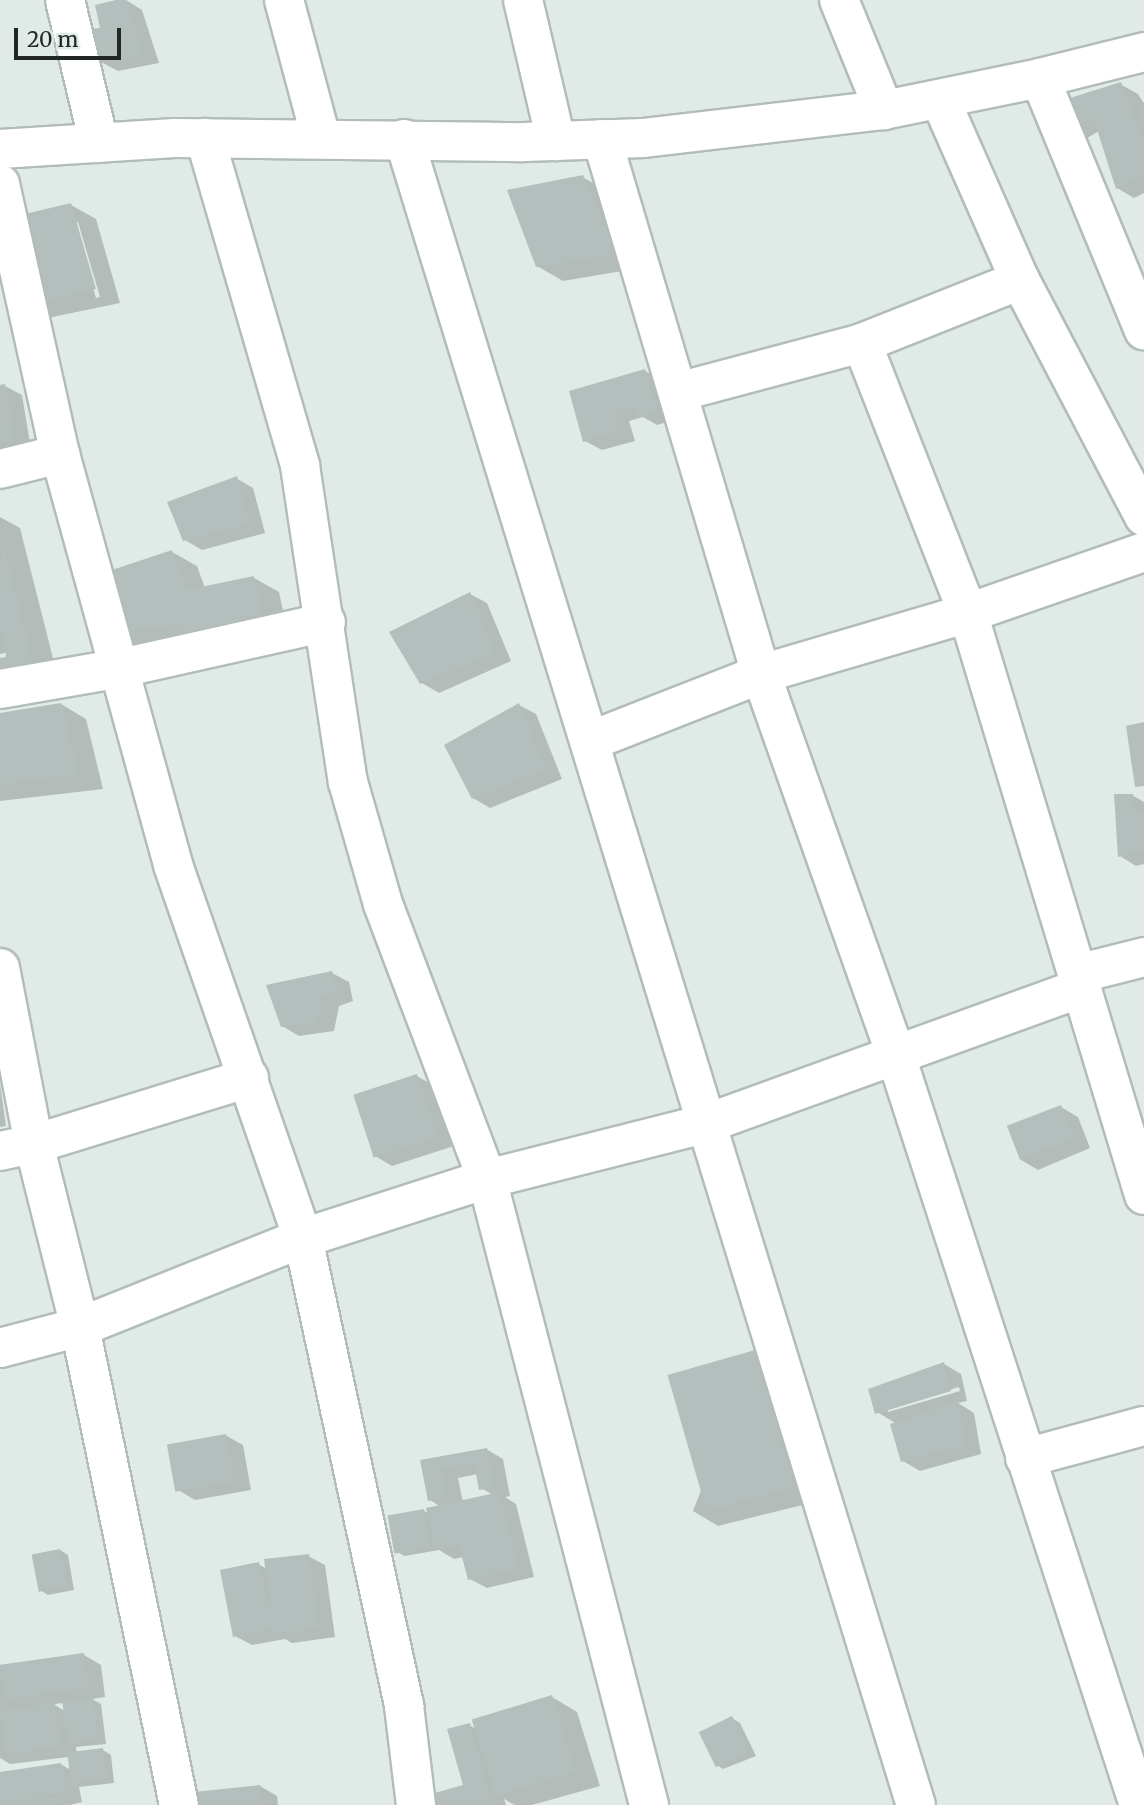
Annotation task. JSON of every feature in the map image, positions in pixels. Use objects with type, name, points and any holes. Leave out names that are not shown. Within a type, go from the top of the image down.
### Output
[{"type":"street","points":[[65,0],[99,143]]},
{"type":"street","points":[[284,0],[320,138]]},
{"type":"street","points":[[523,0],[556,141]]},
{"type":"street","points":[[839,0],[884,110]]},
{"type":"street","points":[[0,149],[205,138],[556,141],[644,138],[884,110],[1040,78],[1144,52]]},
{"type":"street","points":[[1040,78],[1144,330]]},
{"type":"street","points":[[940,99],[1020,280],[1131,456],[1144,516]]},
{"type":"street","points":[[205,138],[300,466],[326,622],[348,782],[383,904],[487,1179],[649,1805]]},
{"type":"street","points":[[404,139],[916,1805]]},
{"type":"street","points":[[602,139],[761,674],[896,1056],[1139,1805]]},
{"type":"street","points":[[0,184],[60,454],[173,865],[303,1238],[404,1706],[416,1805]]},
{"type":"street","points":[[678,393],[862,343],[1020,280]]},
{"type":"street","points":[[862,343],[968,613],[1144,1195]]},
{"type":"street","points":[[0,469],[60,454]]},
{"type":"street","points":[[590,741],[761,674],[968,613],[1144,552]]},
{"type":"street","points":[[0,689],[121,668],[326,622]]},
{"type":"street","points":[[0,1348],[80,1327],[303,1238],[487,1179],[708,1123],[896,1056],[1144,957]]},
{"type":"street","points":[[0,968],[17,1148],[80,1327],[179,1805]]},
{"type":"street","points":[[17,1148],[249,1078]]},
{"type":"street","points":[[1025,1458],[1144,1426]]},
{"type":"building","points":[[126,0],[143,54],[99,63],[88,29],[100,28],[95,5]]},
{"type":"building","points":[[1121,82],[1144,143],[1144,176],[1116,189],[1093,117],[1064,132],[1054,103]]},
{"type":"building","points":[[1144,102],[1144,127],[1143,127],[1137,105]]},
{"type":"building","points":[[583,175],[616,254],[536,267],[507,190]]},
{"type":"building","points":[[71,203],[96,289],[11,307],[0,273],[0,220]]},
{"type":"building","points":[[645,369],[657,411],[638,417],[635,406],[613,412],[619,431],[583,442],[569,391]]},
{"type":"building","points":[[5,384],[15,440],[0,444],[0,385]]},
{"type":"building","points":[[237,476],[249,524],[183,541],[167,502]]},
{"type":"building","points":[[1,536],[34,668],[0,672],[0,658],[6,657],[3,634],[0,634]]},
{"type":"building","points":[[172,550],[186,590],[254,576],[263,621],[186,634],[181,624],[111,633],[100,574]]},
{"type":"building","points":[[470,592],[495,652],[420,684],[389,632]]},
{"type":"building","points":[[61,703],[79,775],[0,784],[0,713]]},
{"type":"building","points":[[519,703],[546,769],[472,799],[444,745]]},
{"type":"building","points":[[1144,722],[1144,786],[1135,787],[1126,726]]},
{"type":"building","points":[[1114,794],[1133,794],[1133,813],[1144,810],[1144,849],[1118,857]]},
{"type":"building","points":[[332,971],[337,991],[322,997],[317,1022],[281,1027],[266,985]]},
{"type":"building","points":[[417,1074],[437,1137],[374,1157],[353,1095]]},
{"type":"building","points":[[1061,1105],[1074,1139],[1020,1159],[1007,1126]]},
{"type":"building","points":[[755,1350],[794,1486],[707,1512],[668,1375]]},
{"type":"building","points":[[944,1362],[951,1391],[875,1414],[868,1389]]},
{"type":"building","points":[[957,1401],[965,1445],[901,1462],[890,1424]]},
{"type":"building","points":[[226,1434],[234,1481],[175,1492],[167,1444]]},
{"type":"building","points":[[487,1448],[494,1487],[479,1490],[474,1463],[442,1469],[447,1498],[428,1501],[420,1460]]},
{"type":"building","points":[[500,1492],[518,1568],[468,1580],[459,1545],[436,1550],[426,1508]]},
{"type":"building","points":[[424,1509],[431,1547],[394,1554],[388,1515]]},
{"type":"building","points":[[60,1549],[67,1586],[39,1592],[32,1555]]},
{"type":"building","points":[[309,1554],[319,1628],[273,1634],[272,1629],[233,1637],[220,1570],[259,1562],[272,1623],[264,1559]]},
{"type":"building","points":[[84,1653],[89,1688],[5,1699],[0,1665]]},
{"type":"building","points":[[552,1695],[575,1772],[495,1796],[472,1720]]},
{"type":"building","points":[[93,1697],[98,1740],[67,1743],[62,1701]]},
{"type":"building","points":[[55,1703],[61,1747],[7,1754],[1,1711]]},
{"type":"building","points":[[732,1716],[749,1751],[716,1767],[699,1732]]},
{"type":"building","points":[[470,1723],[492,1805],[420,1805],[417,1798],[463,1785],[447,1729]]},
{"type":"building","points":[[103,1748],[107,1779],[71,1783],[67,1752]]},
{"type":"building","points":[[61,1763],[66,1792],[11,1801],[59,1797],[60,1805],[0,1805],[0,1772]]},
{"type":"building","points":[[260,1785],[263,1805],[186,1805],[185,1793]]}]
